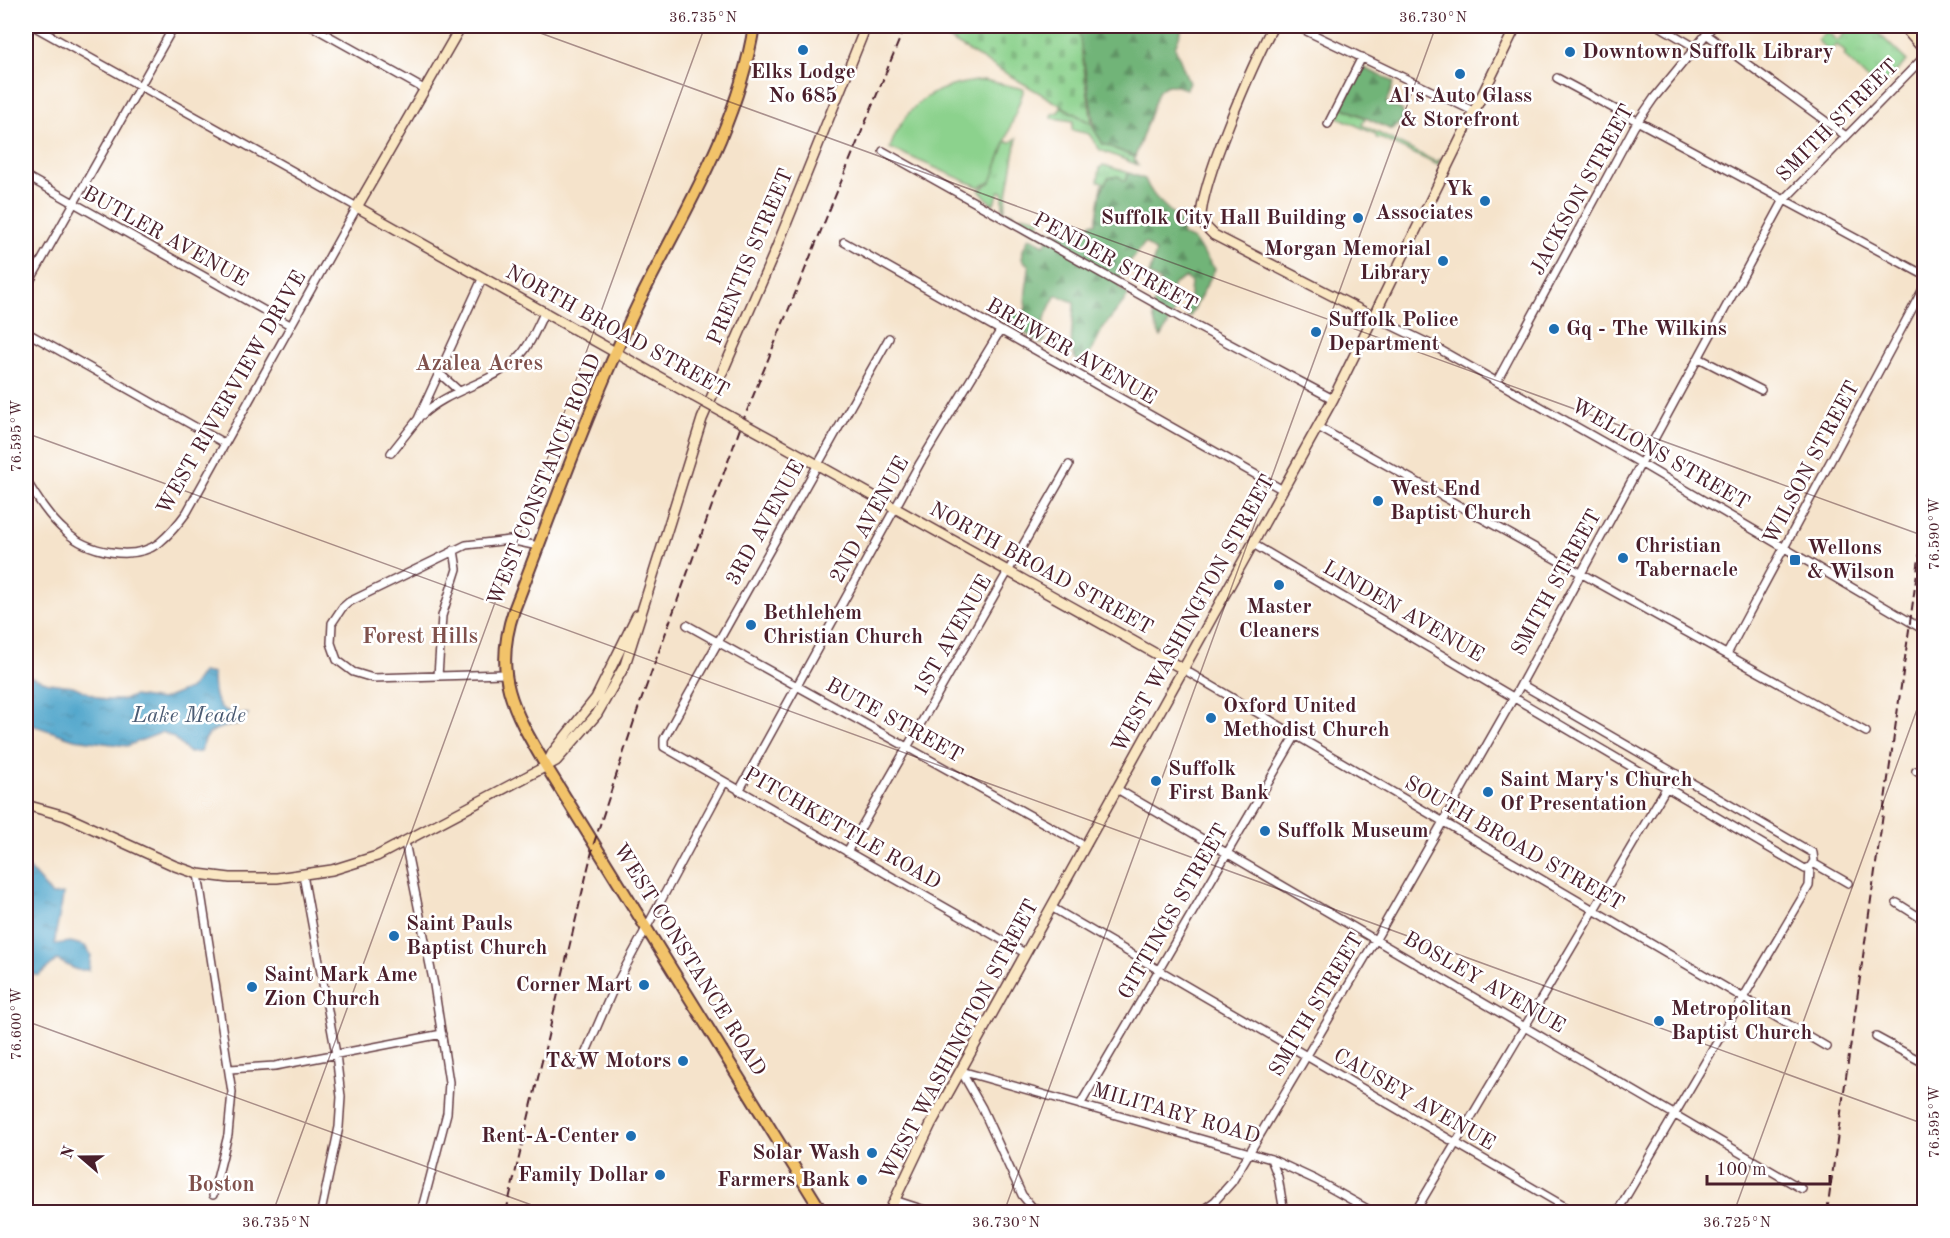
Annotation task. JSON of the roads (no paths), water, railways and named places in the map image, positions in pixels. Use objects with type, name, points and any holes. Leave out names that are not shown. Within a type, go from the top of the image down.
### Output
[{"type":"main road","name":"WEST CONSTANCE ROAD","points":[[753,26],[745,69],[727,127],[617,352],[538,546],[508,626],[504,674],[518,717],[546,766],[822,1212]]},
{"type":"street","name":"NORTH BROAD STREET","points":[[33,26],[1183,669]]},
{"type":"street","points":[[26,288],[174,26]]},
{"type":"street","points":[[311,26],[424,89]]},
{"type":"street","points":[[357,207],[460,26]]},
{"type":"street","name":"PRENTIS STREET","points":[[546,766],[556,761],[579,737],[612,691],[634,641],[641,606],[712,394],[772,258],[866,26]]},
{"type":"street","points":[[1274,26],[1222,145],[1202,208],[1201,222],[1214,235],[1374,317]]},
{"type":"street","points":[[1296,26],[1473,111]]},
{"type":"street","name":"WEST WASHINGTON STREET","points":[[889,1212],[917,1150],[1333,399],[1516,26]]},
{"type":"street","points":[[1659,26],[1695,47]]},
{"type":"street","name":"JACKSON STREET","points":[[1497,381],[1637,122],[1713,26]]},
{"type":"street","points":[[1903,26],[1924,50]]},
{"type":"street","points":[[1706,34],[1846,136]]},
{"type":"street","points":[[1328,124],[1362,57]]},
{"type":"street","name":"SMITH STREET","points":[[1200,1212],[1224,1192],[1250,1152],[1376,939],[1513,699],[1784,200],[1924,57]]},
{"type":"street","points":[[1557,78],[1924,275]]},
{"type":"street","name":"PENDER STREET","points":[[883,151],[968,201],[1333,399]]},
{"type":"street","name":"BUTLER AVENUE","points":[[26,176],[290,325]]},
{"type":"street","name":"WEST RIVERVIEW DRIVE","points":[[26,480],[51,516],[65,532],[77,540],[104,551],[138,551],[158,544],[178,524],[357,207]]},
{"type":"street","name":"BREWER AVENUE","points":[[844,242],[1283,490]]},
{"type":"street","points":[[392,453],[418,419],[483,277]]},
{"type":"street","name":"WILSON STREET","points":[[1727,654],[1924,287]]},
{"type":"street","points":[[418,419],[440,401],[512,363],[528,346],[545,311]]},
{"type":"street","name":"WELLONS STREET","points":[[1374,317],[1497,381],[1642,463],[1924,630]]},
{"type":"street","name":"2ND AVENUE","points":[[738,791],[896,508],[1000,331]]},
{"type":"street","points":[[26,333],[224,442]]},
{"type":"street","name":"3RD AVENUE","points":[[672,724],[889,338]]},
{"type":"street","points":[[1699,358],[1761,390]]},
{"type":"street","points":[[439,374],[459,391]]},
{"type":"street","points":[[1318,427],[1866,732]]},
{"type":"street","name":"1ST AVENUE","points":[[847,852],[1068,465]]},
{"type":"street","points":[[504,674],[363,676],[337,660],[332,650],[330,634],[336,615],[349,602],[454,550],[466,545],[495,540],[538,546]]},
{"type":"street","name":"LINDEN AVENUE","points":[[1253,544],[1805,869],[1812,865]]},
{"type":"street","points":[[438,676],[442,616],[457,569],[454,550]]},
{"type":"street","name":"BUTE STREET","points":[[687,625],[1085,846]]},
{"type":"street","name":"SOUTH BROAD STREET","points":[[1183,669],[1827,1047]]},
{"type":"street","name":"LINDEN AVENUE","points":[[1521,684],[1813,853],[1812,865]]},
{"type":"street","name":"PITCHKETTLE ROAD","points":[[672,724],[663,743],[667,750],[1025,953]]},
{"type":"street","name":"GITTINGS STREET","points":[[1080,1105],[1296,735]]},
{"type":"street","points":[[26,805],[65,816],[175,866],[198,874],[230,878],[303,875],[353,865],[405,842],[535,774],[546,766]]},
{"type":"street","points":[[1916,771],[1924,776]]},
{"type":"street","points":[[1415,1212],[1675,773]]},
{"type":"street","points":[[580,1066],[612,992],[724,783]]},
{"type":"street","name":"BOSLEY AVENUE","points":[[1117,789],[1802,1189]]},
{"type":"street","points":[[405,842],[442,1034],[449,1097],[422,1212]]},
{"type":"street","points":[[1617,1212],[1809,886],[1812,865]]},
{"type":"street","name":"LINDEN AVENUE","points":[[1812,865],[1848,883]]},
{"type":"street","points":[[198,874],[230,1069],[231,1114],[213,1195]]},
{"type":"street","points":[[303,875],[336,1054],[341,1113],[321,1212]]},
{"type":"street","points":[[1897,903],[1924,920]]},
{"type":"street","name":"CAUSEY AVENUE","points":[[1051,907],[1574,1212]]},
{"type":"street","points":[[230,1069],[275,1066],[442,1034]]},
{"type":"street","points":[[1876,1037],[1924,1063]]},
{"type":"street","points":[[961,1071],[982,1108],[1022,1195],[1030,1205],[1048,1212]]},
{"type":"street","name":"MILITARY ROAD","points":[[961,1071],[1271,1159],[1316,1180],[1373,1212]]},
{"type":"street","points":[[1271,1159],[1280,1185],[1284,1212]]},
{"type":"street","points":[[894,1200],[932,1212]]},
{"type":"street","points":[[1022,1212],[1030,1205]]},
{"type":"water","name":"Lake Meade","points":[[202,672],[213,674],[216,699],[223,709],[248,714],[238,725],[224,727],[209,734],[201,752],[189,753],[174,738],[163,732],[127,746],[74,739],[26,723],[26,675],[49,683],[73,686],[104,700],[122,700],[134,696],[161,700],[191,688]]},
{"type":"water","points":[[26,865],[52,895],[63,894],[55,944],[71,942],[85,946],[91,955],[89,970],[77,970],[57,960],[38,976],[26,971]]},
{"type":"railway","points":[[506,1212],[594,843],[638,709],[742,423],[905,26]]},
{"type":"railway","points":[[1827,1212],[1924,523]]},
{"type":"place","name":"Elks Lodge No 685","points":[[803,50]]},
{"type":"place","name":"Downtown Suffolk Library","points":[[1570,52]]},
{"type":"place","name":"Al's Auto Glass & Storefront","points":[[1460,74]]},
{"type":"place","name":"Yk Associates","points":[[1485,201]]},
{"type":"place","name":"Suffolk City Hall Building","points":[[1358,218]]},
{"type":"place","name":"Morgan Memorial Library","points":[[1443,261]]},
{"type":"place","name":"Gq - The Wilkins","points":[[1554,329]]},
{"type":"place","name":"Suffolk Police Department","points":[[1316,332]]},
{"type":"place","name":"West End Baptist Church","points":[[1378,501]]},
{"type":"place","name":"Christian Tabernacle","points":[[1623,558]]},
{"type":"place","name":"Wellons & Wilson","points":[[1795,560]]},
{"type":"place","name":"Master Cleaners","points":[[1279,585]]},
{"type":"place","name":"Bethlehem Christian Church","points":[[751,625]]},
{"type":"place","name":"Oxford United Methodist Church","points":[[1211,718]]},
{"type":"place","name":"Suffolk First Bank","points":[[1156,781]]},
{"type":"place","name":"Saint Mary's Church Of Presentation","points":[[1488,792]]},
{"type":"place","name":"Suffolk Museum","points":[[1265,831]]},
{"type":"place","name":"Saint Pauls Baptist Church","points":[[394,936]]},
{"type":"place","name":"Corner Mart","points":[[644,985]]},
{"type":"place","name":"Saint Mark Ame Zion Church","points":[[252,987]]},
{"type":"place","name":"Metropolitan Baptist Church","points":[[1659,1021]]},
{"type":"place","name":"T&W Motors","points":[[683,1061]]},
{"type":"place","name":"Rent-A-Center","points":[[631,1136]]},
{"type":"place","name":"Solar Wash","points":[[872,1153]]},
{"type":"place","name":"Family Dollar","points":[[660,1175]]},
{"type":"place","name":"Farmers Bank","points":[[862,1180]]},
{"type":"district","name":"Azalea Acres","points":[[479,364]]},
{"type":"district","name":"Forest Hills","points":[[420,637]]},
{"type":"district","name":"Boston","points":[[221,1185]]}]
